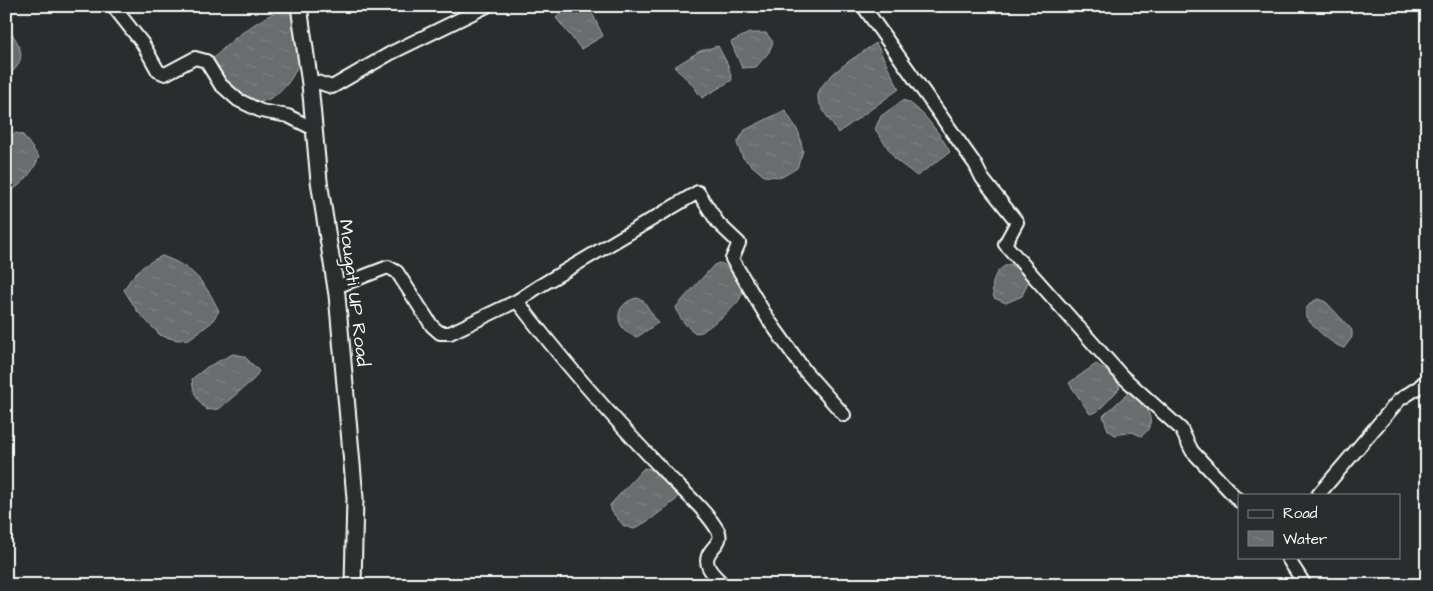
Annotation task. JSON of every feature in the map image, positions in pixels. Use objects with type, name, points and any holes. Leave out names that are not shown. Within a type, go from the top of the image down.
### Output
[{"type":"street","points":[[113,6],[143,44],[158,71],[165,74],[195,58],[206,61],[220,84],[238,100],[261,111],[288,116],[314,129]]},
{"type":"street","name":"Mougati UP Road","points":[[299,6],[310,84],[319,181],[336,286],[355,498],[353,585]]},
{"type":"street","points":[[310,84],[317,82],[332,86],[392,53],[487,6]]},
{"type":"street","points":[[863,6],[975,164],[982,178],[1017,222],[1005,244],[1122,376],[1181,429],[1192,451],[1238,499]]},
{"type":"street","points":[[336,286],[388,267],[397,272],[432,326],[440,333],[450,333],[517,301],[698,192],[718,223],[739,243],[732,259],[768,320],[805,371],[844,416]]},
{"type":"street","points":[[517,301],[550,345],[658,466],[706,515],[719,532],[718,543],[708,554],[707,562],[709,569],[724,585]]},
{"type":"street","points":[[1319,494],[1399,400],[1427,380]]},
{"type":"street","points":[[1287,558],[1305,585]]},
{"type":"water","points":[[567,6],[586,6],[593,15],[603,36],[581,49],[556,18]]},
{"type":"water","points":[[286,8],[293,9],[299,53],[297,68],[286,86],[278,93],[269,99],[250,103],[241,99],[214,66],[213,59],[247,29]]},
{"type":"water","points":[[6,26],[19,46],[21,58],[14,71],[6,77]]},
{"type":"water","points":[[749,33],[766,33],[773,42],[769,52],[756,67],[742,68],[731,42]]},
{"type":"water","points":[[876,43],[899,89],[838,133],[819,102],[819,92],[831,76]]},
{"type":"water","points":[[718,46],[728,65],[732,80],[702,98],[691,83],[674,67],[700,51]]},
{"type":"water","points":[[903,100],[916,107],[923,114],[942,138],[950,152],[917,176],[896,160],[875,129],[881,116]]},
{"type":"water","points":[[785,110],[799,133],[803,151],[797,168],[782,177],[764,176],[743,158],[737,143],[745,130]]},
{"type":"water","points":[[16,133],[23,135],[39,157],[28,177],[10,191],[6,189],[6,139]]},
{"type":"water","points":[[162,256],[182,265],[197,277],[209,292],[219,311],[211,323],[189,339],[178,340],[160,335],[138,312],[124,290],[140,270]]},
{"type":"water","points":[[719,263],[728,268],[740,284],[742,295],[734,307],[727,313],[702,332],[696,333],[683,322],[676,307],[714,265]]},
{"type":"water","points":[[1009,264],[1018,267],[1029,280],[1022,296],[1006,303],[994,298],[993,282],[997,273]]},
{"type":"water","points":[[636,298],[643,300],[658,323],[637,337],[624,329],[620,324],[619,318],[623,306],[628,301]]},
{"type":"water","points":[[1318,299],[1326,302],[1352,330],[1352,337],[1344,348],[1323,335],[1306,317],[1308,306]]},
{"type":"water","points":[[233,354],[244,356],[259,371],[254,379],[219,409],[207,410],[196,396],[192,379],[207,367]]},
{"type":"water","points":[[1096,364],[1114,376],[1120,388],[1098,411],[1090,414],[1069,383]]},
{"type":"water","points":[[1129,392],[1145,406],[1150,419],[1147,431],[1141,436],[1132,432],[1115,435],[1108,430],[1103,416]]},
{"type":"water","points":[[644,468],[651,469],[677,492],[678,496],[676,500],[651,519],[634,529],[624,526],[612,512],[610,505]]}]
